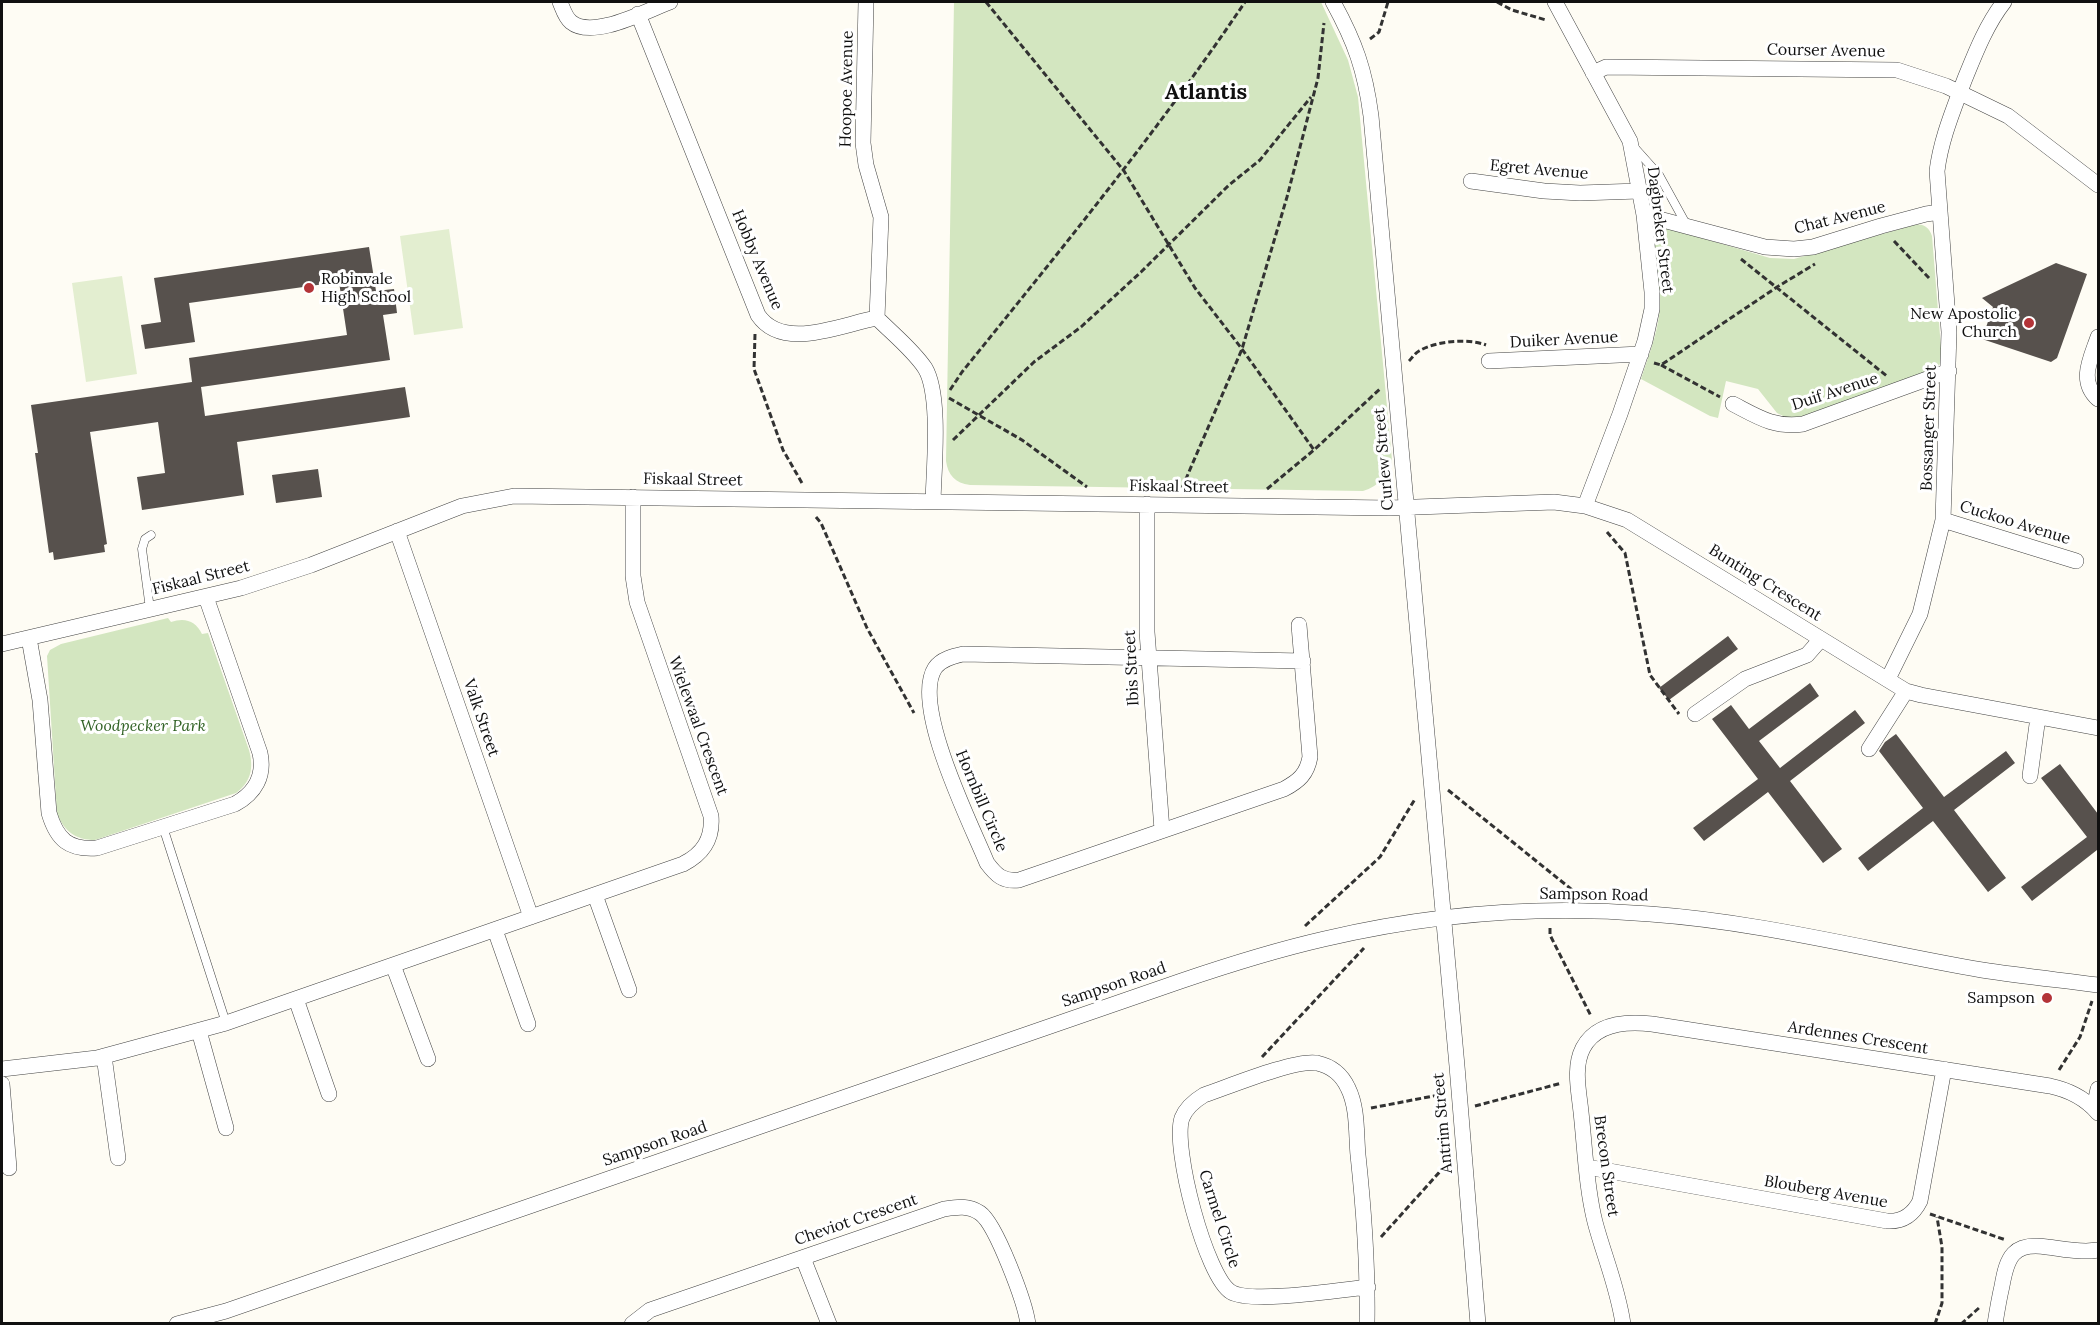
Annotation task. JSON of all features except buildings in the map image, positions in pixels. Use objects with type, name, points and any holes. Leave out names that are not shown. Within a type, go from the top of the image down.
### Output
[{"type":"street","points":[[560,2],[572,23],[588,28],[600,28],[670,2]]},
{"type":"street","name":"Hoopoe Avenue","points":[[866,2],[864,154],[880,217],[877,318]]},
{"type":"street","name":"Dagbreker Street","points":[[1555,2],[1630,141],[1644,215],[1652,309],[1650,325],[1641,354],[1585,506]]},
{"type":"street","name":"Bossanger Street","points":[[1888,679],[1917,622],[1943,520],[1949,332],[1937,171],[1940,153],[1945,130],[1981,40],[2004,2]]},
{"type":"street","name":"Curlew Street","points":[[1334,4],[1356,49],[1367,83],[1371,116],[1443,919]]},
{"type":"street","name":"Hobby Avenue","points":[[638,14],[758,315],[764,323],[773,329],[790,334],[826,330],[877,318]]},
{"type":"street","name":"Courser Avenue","points":[[1593,73],[1606,68],[1889,69],[1946,86],[2008,116],[2098,185]]},
{"type":"street","name":"Egret Avenue","points":[[1471,181],[1556,192],[1639,192]]},
{"type":"street","name":"Chat Avenue","points":[[1644,215],[1780,249],[1814,247],[1881,226],[1940,212]]},
{"type":"street","points":[[877,318],[918,360],[930,380],[934,403],[933,501]]},
{"type":"street","points":[[2098,337],[2087,374],[2089,387],[2098,399]]},
{"type":"street","name":"Duiker Avenue","points":[[1490,361],[1641,354]]},
{"type":"street","name":"Duif Avenue","points":[[1733,404],[1772,424],[1793,426],[1814,421],[1949,371]]},
{"type":"street","name":"Fiskaal Street","points":[[2,644],[206,597],[276,577],[462,506],[496,498],[530,495],[1407,508]]},
{"type":"street","name":"Wielewaal Crescent","points":[[2,1069],[97,1059],[226,1023],[692,860],[706,846],[712,826],[708,806],[647,638],[637,602],[633,576],[633,497]]},
{"type":"street","name":"Bunting Crescent","points":[[1407,508],[1554,502],[1585,506],[1617,516],[1647,531],[1906,691],[2098,728]]},
{"type":"street","name":"Ibis Street","points":[[1147,504],[1147,632],[1162,830]]},
{"type":"street","name":"Cuckoo Avenue","points":[[1943,520],[2076,561]]},
{"type":"street","name":"Valk Street","points":[[397,531],[531,917]]},
{"type":"street","points":[[29,638],[40,700],[49,813],[57,834],[75,847],[97,848],[242,800],[254,789],[261,772],[260,753],[206,597]]},
{"type":"street","name":"Hornbill Circle","points":[[1299,625],[1303,661],[1310,757],[1308,767],[1297,782],[1284,789],[1019,880],[1002,879],[987,863],[940,751],[931,719],[930,691],[935,668],[952,657],[973,654],[1303,661]]},
{"type":"street","points":[[1695,714],[1745,680],[1807,655],[1821,639]]},
{"type":"street","points":[[1869,749],[1906,691]]},
{"type":"street","points":[[2030,776],[2038,717]]},
{"type":"street","points":[[595,895],[629,990]]},
{"type":"street","name":"Sampson Road","points":[[177,1323],[226,1311],[1180,981],[1279,950],[1383,927],[1482,915],[1548,911],[1649,913],[1746,924],[1983,970],[2098,985]]},
{"type":"street","name":"Antrim Street","points":[[1443,919],[1478,1323]]},
{"type":"street","points":[[495,930],[528,1024]]},
{"type":"street","points":[[393,965],[428,1059]]},
{"type":"street","points":[[296,999],[329,1094]]},
{"type":"street","name":"Ardennes Crescent","points":[[1605,1028],[1634,1023],[1652,1024],[2050,1086],[2073,1093],[2096,1111]]},
{"type":"street","name":"Brecon Street","points":[[1605,1028],[1590,1038],[1579,1056],[1578,1079],[1595,1221],[1611,1269],[1623,1323]]},
{"type":"street","points":[[199,1031],[226,1128]]},
{"type":"street","points":[[104,1056],[118,1158]]},
{"type":"street","name":"Carmel Circle","points":[[1367,1323],[1368,1287],[1366,1247],[1354,1111],[1348,1088],[1340,1075],[1322,1065],[1300,1064],[1204,1095],[1196,1100],[1188,1108],[1182,1120],[1180,1140],[1188,1194],[1213,1266],[1224,1287],[1242,1296],[1262,1297],[1368,1287]]},
{"type":"street","points":[[1917,1208],[1944,1069]]},
{"type":"street","points":[[2,1084],[9,1168]]},
{"type":"street","name":"Ardennes Crescent","points":[[2096,1111],[2098,1089]]},
{"type":"street","name":"Blouberg Avenue","points":[[1587,1167],[1887,1221],[1901,1220],[1917,1208]]},
{"type":"street","name":"Cheviot Crescent","points":[[632,1323],[650,1310],[944,1209],[960,1206],[981,1214],[994,1231],[1023,1301],[1028,1323]]},
{"type":"street","points":[[1995,1323],[2006,1265],[2012,1254],[2025,1246],[2036,1245],[2084,1252],[2098,1250]]},
{"type":"street","points":[[803,1258],[829,1323]]},
{"type":"lane","points":[[1630,141],[1659,175],[1686,225]]},
{"type":"lane","points":[[150,609],[142,549],[143,542],[152,535]]},
{"type":"lane","points":[[163,827],[226,1023]]},
{"type":"path","points":[[986,2],[1124,171],[1195,288],[1314,450]]},
{"type":"path","points":[[1090,504],[1090,490],[1022,440],[946,396],[962,372],[1124,171],[1245,2]]},
{"type":"path","points":[[1356,49],[1379,32],[1388,2]]},
{"type":"path","points":[[1497,2],[1512,10],[1553,23],[1563,17]]},
{"type":"path","points":[[1179,505],[1181,490],[1242,349],[1287,197],[1318,78],[1326,11],[1334,4]]},
{"type":"path","points":[[934,452],[943,449],[1034,362],[1081,327],[1141,273],[1229,184],[1260,160],[1314,94]]},
{"type":"path","points":[[1881,226],[1937,287],[1946,286]]},
{"type":"path","points":[[1740,258],[1891,380],[1897,391]]},
{"type":"path","points":[[1661,365],[1816,263]]},
{"type":"path","points":[[758,315],[754,339],[754,369],[783,450],[802,483],[803,499],[821,523],[867,628],[913,712],[931,719]]},
{"type":"path","points":[[1264,506],[1263,492],[1314,450],[1374,392],[1395,379],[1417,351],[1439,344],[1478,342],[1491,348],[1490,361]]},
{"type":"path","points":[[1641,354],[1733,404]]},
{"type":"path","points":[[1605,529],[1625,553],[1650,675],[1684,721],[1695,714]]},
{"type":"path","points":[[1548,911],[1550,935],[1605,1028]]},
{"type":"path","points":[[1259,1060],[1383,927]]},
{"type":"path","points":[[2050,1086],[2080,1037],[2098,985]]},
{"type":"path","points":[[1460,1110],[1578,1079]]},
{"type":"path","points":[[1354,1111],[1459,1091]]},
{"type":"path","points":[[1366,1247],[1372,1247],[1445,1166],[1464,1154]]},
{"type":"path","points":[[1917,1208],[1937,1217],[2025,1246]]},
{"type":"path","points":[[1935,1323],[1942,1303],[1942,1247],[1937,1217]]},
{"type":"green space","points":[[954,2],[1321,2],[1348,60],[1358,97],[1392,460],[1385,476],[1378,483],[1363,491],[970,485],[953,478],[946,461]]},
{"type":"green space","points":[[1914,225],[1925,226],[1932,236],[1942,360],[1938,367],[1804,417],[1790,418],[1777,413],[1758,389],[1726,381],[1718,418],[1710,416],[1641,379],[1654,341],[1660,312],[1653,243],[1659,230],[1668,228],[1770,258],[1794,259]]},
{"type":"green space","points":[[449,229],[463,328],[414,335],[400,236]]},
{"type":"green space","points":[[122,276],[137,374],[86,382],[72,283]]},
{"type":"green space","name":"Woodpecker Park","points":[[168,618],[171,622],[190,621],[202,634],[208,633],[249,750],[251,769],[248,779],[236,793],[95,840],[77,837],[64,826],[57,814],[47,656],[50,650],[61,644]]},
{"type":"place","name":"Robinvale High School","points":[[309,288]]},
{"type":"place","name":"New Apostolic Church","points":[[2029,323]]},
{"type":"place","name":"Sampson","points":[[2047,998]]},
{"type":"district","name":"Atlantis","points":[[1206,93]]}]
